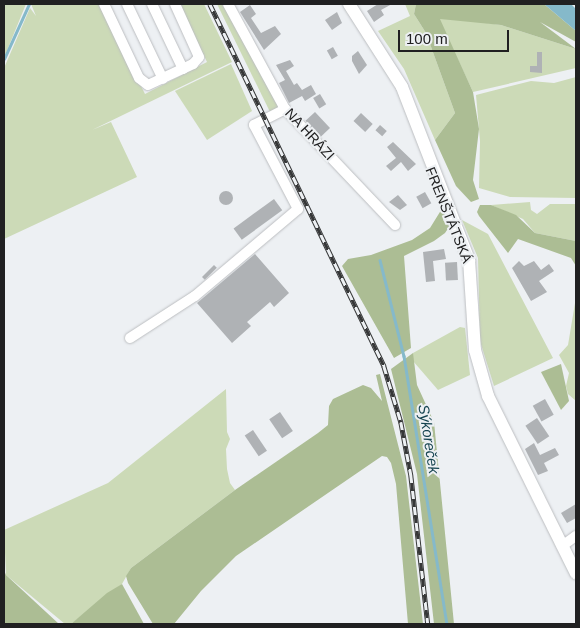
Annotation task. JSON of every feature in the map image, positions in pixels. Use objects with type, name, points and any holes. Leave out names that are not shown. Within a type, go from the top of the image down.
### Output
[{"type":"main road","name":"FRENŠTÁTSKÁ","points":[[349,4],[399,80],[446,202],[454,218],[471,268],[474,342],[481,374],[491,403],[576,573]]},
{"type":"street","points":[[104,4],[144,84],[163,79],[183,69],[199,57],[175,4]]},
{"type":"street","points":[[127,4],[163,79]]},
{"type":"street","points":[[152,4],[183,69]]},
{"type":"street","name":"NA HRÁZI","points":[[228,4],[286,109],[395,226]]},
{"type":"street","points":[[130,338],[195,296],[298,209],[254,125],[286,109]]},
{"type":"street","points":[[562,546],[576,536]]},
{"type":"green space","points":[[4,4],[26,4],[4,58]]},
{"type":"green space","points":[[31,4],[100,4],[145,94],[207,62],[179,4],[204,4],[232,62],[92,130],[111,122],[137,177],[4,239],[4,68],[30,8],[36,16]]},
{"type":"green space","points":[[217,4],[226,4],[281,105],[271,114]]},
{"type":"green space","points":[[405,4],[416,4],[414,14],[426,33],[455,113],[435,140],[404,69],[378,31],[410,16]]},
{"type":"green space","points":[[416,4],[544,4],[576,31],[576,42],[540,22],[576,49],[501,25],[440,19],[473,92],[479,129],[473,180],[479,199],[471,202],[456,186],[435,140],[455,113],[426,33],[414,14]]},
{"type":"green space","points":[[445,17],[501,25],[576,49],[576,68],[473,92],[439,19]]},
{"type":"green space","points":[[231,64],[252,111],[207,140],[175,91]]},
{"type":"green space","points":[[576,77],[576,198],[510,197],[479,188],[480,141],[476,95],[531,81],[554,83]]},
{"type":"green space","points":[[530,202],[531,210],[537,214],[550,204],[576,204],[576,241],[535,233],[523,219],[491,205]]},
{"type":"green space","points":[[480,205],[491,205],[516,215],[535,233],[576,241],[576,266],[571,258],[518,239],[508,253],[479,216],[477,212]]},
{"type":"green space","points":[[443,207],[451,224],[445,233],[434,241],[404,256],[411,348],[394,358],[342,266],[348,259],[371,255],[412,240],[430,228]]},
{"type":"green space","points":[[462,220],[488,234],[553,358],[494,386],[480,341],[478,258]]},
{"type":"green space","points":[[576,297],[576,401],[568,394],[566,386],[569,373],[559,355],[568,345]]},
{"type":"green space","points":[[460,327],[465,328],[470,375],[438,390],[413,361],[413,353]]},
{"type":"green space","points":[[413,353],[417,385],[434,422],[454,624],[434,624],[417,474],[391,369]]},
{"type":"green space","points":[[561,364],[569,401],[561,410],[541,372]]},
{"type":"green space","points":[[380,374],[406,476],[423,624],[408,624],[396,484],[391,463],[387,457],[382,456],[236,556],[201,591],[174,624],[153,624],[128,583],[126,576],[131,568],[235,490],[328,425],[329,406],[333,399],[363,385],[371,388],[382,401],[376,375]]},
{"type":"green space","points":[[226,389],[227,432],[230,439],[226,449],[227,469],[230,483],[235,490],[131,568],[122,584],[71,624],[65,624],[6,575],[4,530],[108,483]]},
{"type":"green space","points":[[4,570],[6,575],[59,624],[4,624]]},
{"type":"green space","points":[[122,584],[144,624],[71,624],[107,593]]},
{"type":"water","points":[[544,4],[571,4],[576,9],[576,31]]},
{"type":"building","points":[[378,4],[392,4],[381,10],[384,15],[374,22],[367,11]]},
{"type":"building","points":[[250,5],[256,14],[251,18],[261,33],[275,26],[281,34],[264,50],[240,12]]},
{"type":"building","points":[[337,12],[342,23],[332,30],[325,20]]},
{"type":"building","points":[[333,47],[338,56],[332,59],[327,50]]},
{"type":"building","points":[[358,51],[367,65],[359,74],[352,61],[352,56]]},
{"type":"building","points":[[537,52],[542,52],[542,73],[530,72],[530,66],[537,66]]},
{"type":"building","points":[[290,60],[294,66],[286,71],[294,85],[297,83],[302,90],[311,85],[316,94],[305,101],[302,96],[289,103],[279,83],[285,80],[276,65]]},
{"type":"building","points":[[320,94],[326,104],[319,108],[313,98]]},
{"type":"building","points":[[315,112],[330,128],[320,137],[305,121]]},
{"type":"building","points":[[361,113],[373,124],[365,132],[353,121]]},
{"type":"building","points":[[380,125],[387,131],[382,136],[375,130]]},
{"type":"building","points":[[393,142],[416,164],[408,171],[401,162],[391,171],[386,166],[396,158],[387,147]]},
{"type":"building","points":[[226,191],[231,193],[233,198],[231,203],[226,205],[221,203],[219,198],[221,193]]},
{"type":"building","points":[[425,192],[431,203],[423,208],[416,197]]},
{"type":"building","points":[[398,195],[407,205],[400,210],[389,202]]},
{"type":"building","points":[[274,199],[282,210],[242,240],[234,228]]},
{"type":"building","points":[[444,249],[446,259],[433,261],[435,281],[426,282],[423,252]]},
{"type":"building","points":[[255,254],[289,293],[274,307],[270,302],[247,322],[251,326],[232,343],[197,303]]},
{"type":"building","points":[[519,261],[524,266],[534,261],[541,270],[549,264],[554,271],[539,281],[547,292],[531,301],[512,268]]},
{"type":"building","points":[[457,262],[458,280],[446,281],[445,263]]},
{"type":"building","points":[[214,265],[217,268],[205,280],[202,277]]},
{"type":"building","points":[[545,399],[554,415],[541,422],[533,406]]},
{"type":"building","points":[[280,412],[293,431],[282,438],[269,419]]},
{"type":"building","points":[[537,418],[549,436],[538,444],[525,426]]},
{"type":"building","points":[[253,430],[267,451],[259,456],[245,436]]},
{"type":"building","points":[[534,443],[540,455],[555,448],[559,455],[544,463],[548,471],[538,475],[525,449]]},
{"type":"building","points":[[576,504],[576,518],[567,523],[561,513]]},
{"type":"waterway","points":[[4,59],[29,4]]},
{"type":"waterway","name":"Sýkoreček","points":[[380,260],[404,356],[447,624]]},
{"type":"railway","points":[[210,4],[384,366],[401,422],[411,475],[428,624]]}]
